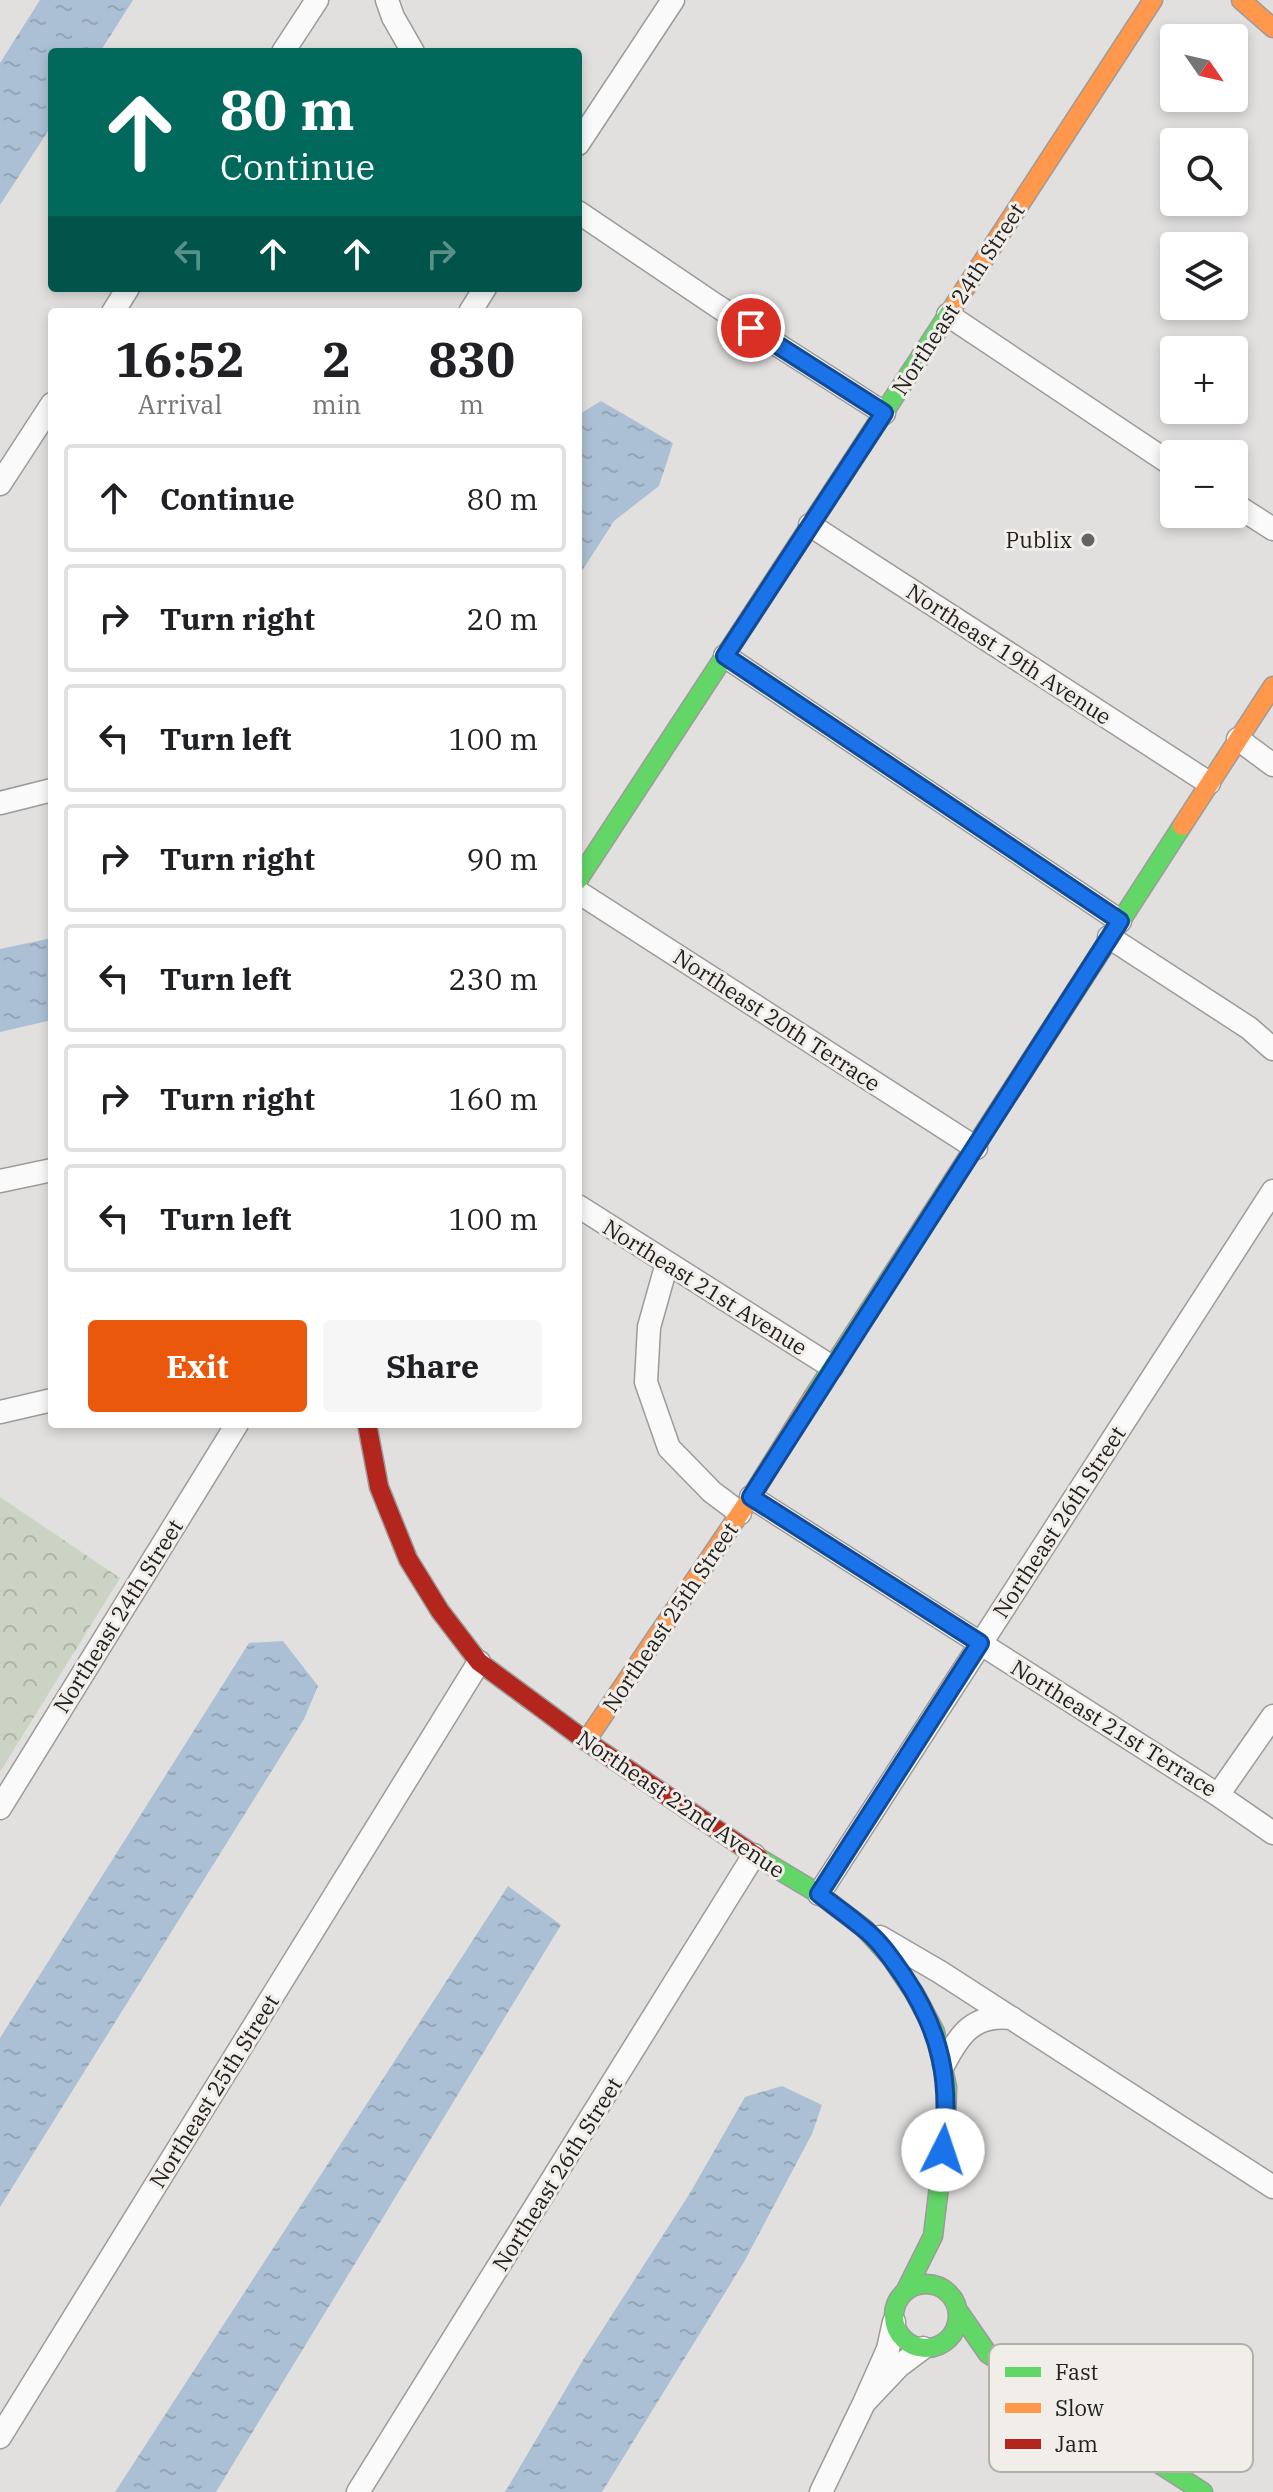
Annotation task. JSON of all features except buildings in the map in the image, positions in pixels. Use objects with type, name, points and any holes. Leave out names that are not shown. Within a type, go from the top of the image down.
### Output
[{"type":"street","points":[[286,48],[317,0]]},
{"type":"street","points":[[387,0],[411,48]]},
{"type":"street","points":[[582,138],[673,0]]},
{"type":"street","name":"Northeast 24th Street","points":[[582,874],[1153,0]]},
{"type":"street","points":[[1241,0],[1273,28]]},
{"type":"street","points":[[582,215],[884,413]]},
{"type":"street","points":[[948,315],[1160,457]]},
{"type":"street","points":[[0,484],[48,410]]},
{"type":"street","points":[[1248,513],[1273,529]]},
{"type":"street","name":"Northeast 19th Avenue","points":[[810,525],[1209,783]]},
{"type":"street","points":[[725,656],[1115,929],[1273,1049]]},
{"type":"street","name":"Northeast 25th Street","points":[[586,1741],[746,1505],[1273,686]]},
{"type":"street","points":[[1238,739],[1273,765]]},
{"type":"street","points":[[0,803],[48,791]]},
{"type":"street","name":"Northeast 20th Terrace","points":[[582,895],[976,1148]]},
{"type":"street","points":[[0,1181],[48,1171]]},
{"type":"street","name":"Northeast 26th Street","points":[[819,1894],[1273,1191]]},
{"type":"street","name":"Northeast 21st Avenue","points":[[582,1209],[832,1367]]},
{"type":"street","name":"Northeast 21st Terrace","points":[[667,1263],[649,1327],[646,1382],[669,1448],[712,1492],[746,1505],[980,1643],[1273,1833]]},
{"type":"street","points":[[0,1412],[48,1401]]},
{"type":"street","name":"Northeast 24th Street","points":[[0,1808],[226,1428]]},
{"type":"street","name":"Northeast 22nd Avenue","points":[[368,1428],[379,1487],[408,1559],[440,1611],[479,1662],[586,1741],[754,1855],[819,1894],[865,1929],[1012,2018],[1273,2187]]},
{"type":"street","name":"Northeast 25th Street","points":[[0,2437],[479,1662]]},
{"type":"street","points":[[1218,1795],[1273,1716]]},
{"type":"street","name":"Northeast 26th Street","points":[[358,2492],[754,1855]]},
{"type":"street","points":[[821,2492],[888,2349],[898,2299],[906,2290],[933,2236],[946,2128],[947,2087],[935,2032],[891,1958],[865,1929]]},
{"type":"street","points":[[944,2064],[962,2035],[979,2020],[999,2016],[1012,2018]]},
{"type":"street","points":[[933,2236],[949,2292],[988,2354]]},
{"type":"street","points":[[906,2290],[928,2283],[949,2292]]},
{"type":"street","points":[[864,2403],[899,2366],[954,2333],[959,2312]]},
{"type":"street","points":[[894,2322],[909,2344],[988,2354]]},
{"type":"street","points":[[1172,2472],[1203,2492]]},
{"type":"green space","points":[[0,1497],[120,1578],[0,1772]]},
{"type":"water","points":[[40,0],[133,0],[103,48],[48,48],[48,131],[0,205],[0,63]]},
{"type":"water","points":[[601,401],[673,443],[659,486],[614,521],[582,571],[582,413]]},
{"type":"water","points":[[48,939],[48,1021],[0,1032],[0,949]]},
{"type":"water","points":[[283,1641],[318,1686],[304,1719],[0,2207],[0,2038],[249,1643]]},
{"type":"water","points":[[508,1886],[561,1925],[216,2492],[115,2492]]},
{"type":"water","points":[[782,2086],[822,2105],[812,2134],[744,2262],[602,2492],[505,2492],[583,2360],[690,2193],[745,2097]]},
{"type":"traffic: fast","points":[[582,874],[955,304]]},
{"type":"traffic: fast","points":[[813,1397],[1182,826]]},
{"type":"traffic: fast","points":[[759,1858],[819,1894],[865,1929],[891,1958],[935,2032],[947,2087],[946,2128],[933,2236],[906,2290]]},
{"type":"traffic: fast","points":[[920,2284],[932,2284],[949,2293],[956,2304],[958,2316],[956,2328],[949,2339],[932,2348],[920,2348],[908,2343],[899,2334],[894,2322],[894,2310],[899,2298],[908,2289],[920,2284]]},
{"type":"traffic: fast","points":[[959,2312],[989,2355]]},
{"type":"traffic: fast","points":[[1172,2472],[1203,2492]]},
{"type":"traffic: slow","points":[[955,304],[1153,0]]},
{"type":"traffic: slow","points":[[1241,0],[1273,28]]},
{"type":"traffic: slow","points":[[1182,826],[1273,686]]},
{"type":"traffic: slow","points":[[586,1741],[751,1497],[813,1397]]},
{"type":"traffic: jam","points":[[368,1428],[379,1487],[408,1559],[440,1611],[479,1662],[586,1741],[759,1858]]},
{"type":"place","name":"Publix","points":[[1088,540]]},
{"type":"route","points":[[751,328],[884,413],[725,656],[1120,921],[751,1497],[980,1643],[819,1894],[865,1929],[891,1958],[935,2032],[947,2087],[943,2150]]}]
